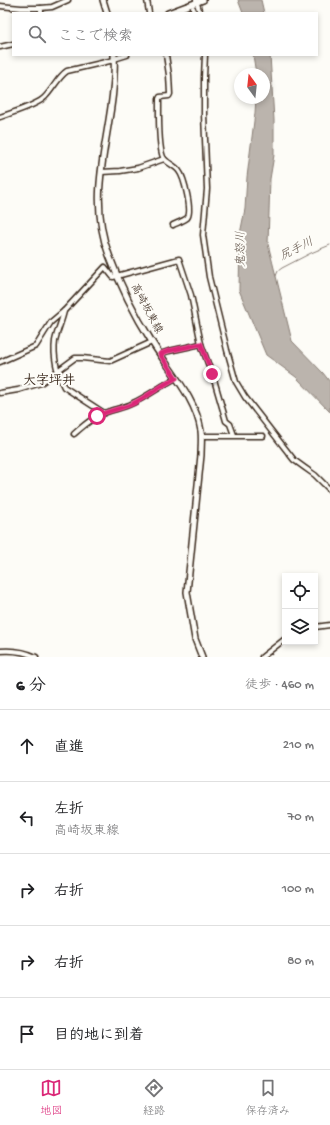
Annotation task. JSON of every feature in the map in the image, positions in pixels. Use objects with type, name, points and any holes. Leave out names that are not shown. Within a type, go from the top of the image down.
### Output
[{"type":"main road","points":[[103,0],[107,12]]},
{"type":"main road","points":[[171,12],[199,1]]},
{"type":"main road","name":"高崎坂東線","points":[[114,58],[112,96],[101,172],[99,198],[100,219],[107,250],[133,308],[152,342],[190,399],[198,419],[202,436],[187,592],[195,639],[202,657]]},
{"type":"street","points":[[0,6],[41,11],[68,0]]},
{"type":"street","points":[[147,0],[149,12]]},
{"type":"street","points":[[199,1],[200,12]]},
{"type":"street","points":[[0,47],[12,44]]},
{"type":"street","points":[[166,56],[170,94],[169,96],[160,97],[159,99],[161,151],[164,159],[175,166],[180,172],[188,200],[189,212],[188,216],[174,225]]},
{"type":"street","points":[[205,56],[204,114],[207,190],[203,235],[209,277],[236,382],[245,397],[294,460],[315,475],[330,490]]},
{"type":"street","points":[[0,117],[42,100],[67,71],[114,58]]},
{"type":"street","points":[[101,172],[138,168],[164,159]]},
{"type":"street","points":[[0,362],[36,346],[51,322],[64,311],[105,267],[113,277],[179,259],[191,295],[201,344],[217,389],[226,421],[230,424],[234,435]]},
{"type":"street","points":[[64,311],[63,319],[55,341],[56,361],[61,381],[64,387],[104,413]]},
{"type":"street","points":[[0,392],[34,386],[47,379],[75,358],[110,361],[152,342]]},
{"type":"street","points":[[160,354],[201,344]]},
{"type":"street","points":[[74,434],[91,420],[104,413],[117,410],[135,402],[176,378]]},
{"type":"street","points":[[202,436],[263,436]]},
{"type":"street","points":[[318,627],[330,625]]},
{"type":"street","points":[[262,657],[282,641]]},
{"type":"street","points":[[0,651],[18,651],[28,653],[36,657]]},
{"type":"water","points":[[238,0],[261,0],[264,12],[243,12]]},
{"type":"water","name":"鬼怒川","points":[[253,56],[270,56],[274,120],[274,155],[270,179],[268,244],[292,341],[330,382],[330,412],[296,377],[266,355],[239,290],[240,234],[245,209],[247,177],[256,104],[270,104],[270,68],[255,68]]},
{"type":"waterway","name":"尻手川","points":[[276,276],[278,271],[282,268],[330,245]]},
{"type":"district","name":"大字坪井","points":[[49,381]]},
{"type":"route","points":[[97,416],[130,405],[176,378],[160,354],[168,351],[201,344],[212,374]]}]
